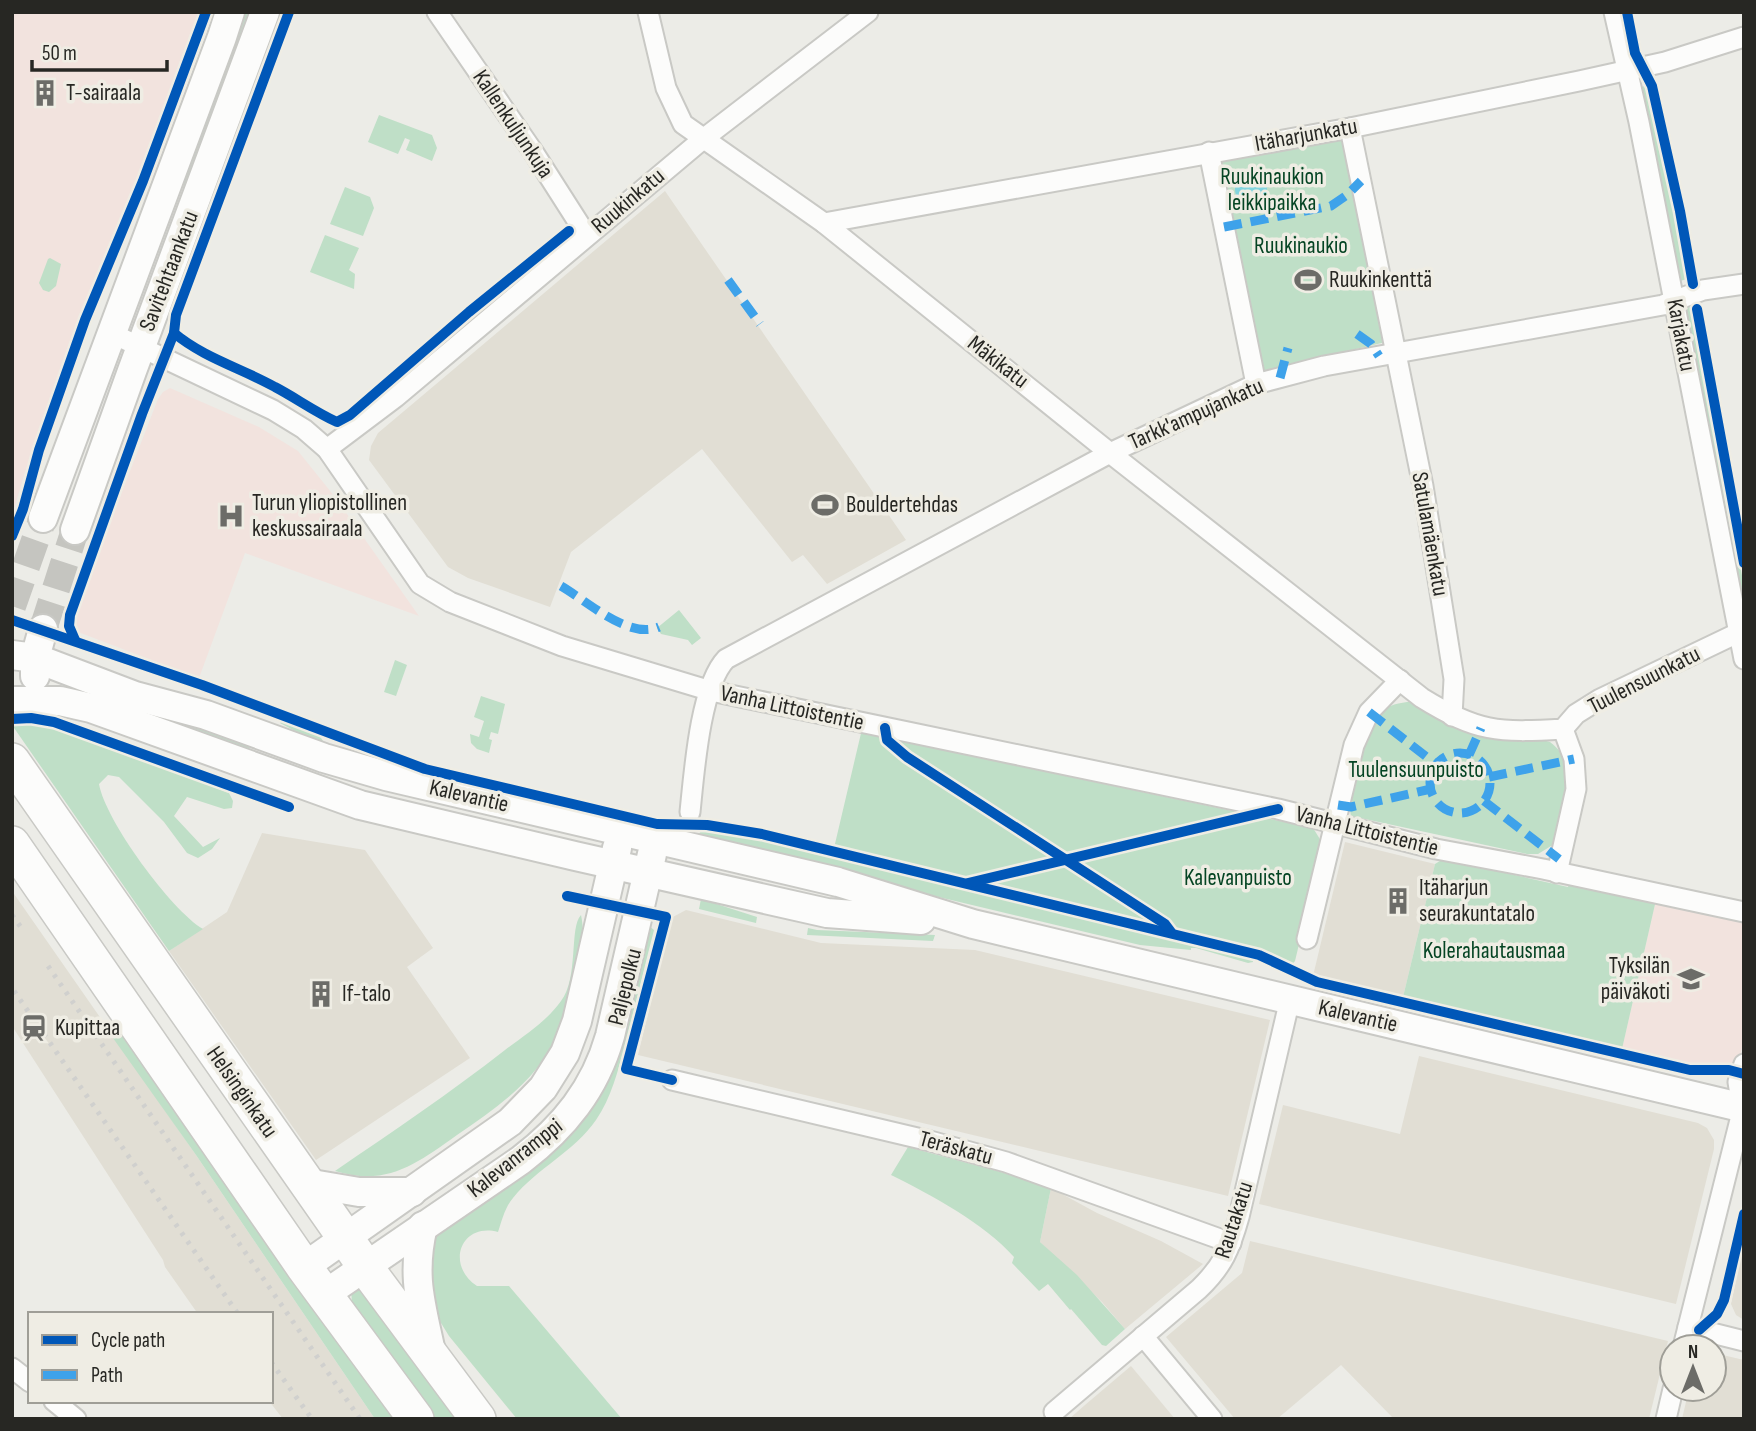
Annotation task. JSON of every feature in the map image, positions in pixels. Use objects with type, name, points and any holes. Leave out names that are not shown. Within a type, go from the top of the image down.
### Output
[{"type":"highway","name":"Helsinginkatu","points":[[12,761],[306,1183],[433,1362],[478,1419]]},
{"type":"highway","points":[[12,844],[304,1267],[416,1419]]},
{"type":"main road","name":"Savitehtaankatu","points":[[43,518],[230,12]]},
{"type":"main road","name":"Savitehtaankatu","points":[[75,530],[265,12]]},
{"type":"main road","points":[[24,700],[24,657],[43,629]]},
{"type":"main road","name":"Kalevantie","points":[[24,657],[135,696],[206,715],[324,758],[429,787],[838,882],[973,923],[1743,1106]]},
{"type":"main road","name":"Kalevantie","points":[[24,700],[60,701],[105,712],[360,805],[614,866],[827,913],[973,923]]},
{"type":"main road","name":"Kalevanramppi","points":[[304,1267],[510,1122],[533,1100],[552,1075],[565,1053],[577,1021],[621,832]]},
{"type":"main road","name":"Kalevanramppi","points":[[324,1295],[535,1149],[570,1115],[584,1096],[601,1065],[610,1036],[655,840]]},
{"type":"main road","points":[[306,1183],[359,1192],[412,1192]]},
{"type":"main road","points":[[423,1226],[416,1276],[433,1362]]},
{"type":"street","name":"Kallenkuljunkuja","points":[[437,12],[534,153],[587,236]]},
{"type":"street","name":"Mäkikatu","points":[[648,12],[666,88],[683,124],[824,223],[1400,680]]},
{"type":"street","name":"Ruukinkatu","points":[[327,449],[396,397],[702,139],[868,12]]},
{"type":"street","name":"Karjakatu","points":[[1614,12],[1675,301],[1741,632],[1744,659]]},
{"type":"street","name":"Itäharjunkatu","points":[[824,223],[1350,128],[1627,71],[1744,37]]},
{"type":"street","points":[[1350,128],[1395,353]]},
{"type":"street","points":[[1209,152],[1256,384]]},
{"type":"street","name":"Tarkk'ampujankatu","points":[[690,812],[698,741],[719,666],[726,659],[1111,453],[1256,384],[1324,366],[1663,305],[1703,290],[1744,284]]},
{"type":"street","name":"Vanha Littoistentie","points":[[111,332],[273,410],[304,429],[327,449],[412,574],[428,590],[450,602],[562,646],[711,691],[1334,823],[1436,849],[1744,912]]},
{"type":"street","name":"Satulamäenkatu","points":[[1395,353],[1418,460],[1442,600],[1454,679],[1452,716]]},
{"type":"street","name":"Tuulensuunkatu","points":[[1400,680],[1422,698],[1452,716],[1481,728],[1504,731],[1563,729],[1576,714],[1600,699],[1741,632]]},
{"type":"street","points":[[1307,939],[1354,745],[1374,706],[1400,680]]},
{"type":"street","points":[[1557,873],[1576,789],[1574,759],[1563,729]]},
{"type":"street","name":"Rautakatu","points":[[1054,1412],[1211,1278],[1220,1266],[1231,1243],[1290,999]]},
{"type":"street","points":[[1687,1333],[1743,1106],[1738,1082],[1744,1064]]},
{"type":"street","name":"Teräskatu","points":[[672,1080],[1006,1162],[1231,1243]]},
{"type":"street","points":[[1688,1328],[1744,1341]]},
{"type":"street","points":[[1143,1336],[1212,1419]]},
{"type":"street","points":[[12,1368],[28,1380]]},
{"type":"street","points":[[56,1403],[76,1419]]},
{"type":"shaded area","points":[[12,12],[201,12],[165,113],[95,283],[25,472],[12,516]]},
{"type":"shaded area","points":[[665,191],[906,540],[827,584],[803,555],[792,562],[702,449],[571,552],[550,607],[468,578],[448,567],[369,460],[371,446],[378,433]]},
{"type":"shaded area","name":"Turun yliopistollinen keskussairaala","points":[[170,388],[259,427],[298,451],[335,497],[419,616],[245,553],[199,678],[78,632],[73,625],[73,618],[158,399]]},
{"type":"shaded area","points":[[262,833],[365,850],[433,948],[407,967],[470,1058],[316,1160],[169,951],[227,912]]},
{"type":"shaded area","points":[[1345,842],[1435,864],[1403,997],[1313,976]]},
{"type":"shaded area","points":[[12,891],[375,1419],[283,1419],[271,1403],[273,1403],[273,1312],[197,1312],[165,1267],[12,1026]]},
{"type":"shaded area","name":"Tyksilän päiväkoti","points":[[1656,900],[1744,919],[1744,1040],[1739,1060],[1731,1064],[1699,1066],[1622,1049]]},
{"type":"shaded area","points":[[686,910],[821,943],[975,950],[1270,1020],[1228,1196],[638,1055],[671,918]]},
{"type":"shaded area","points":[[1419,1056],[1698,1123],[1707,1128],[1714,1140],[1714,1149],[1676,1304],[1259,1204],[1283,1105],[1400,1134]]},
{"type":"shaded area","points":[[1051,1188],[1203,1264],[1125,1329],[1102,1302],[1040,1242]]},
{"type":"shaded area","points":[[1250,1241],[1658,1339],[1658,1382],[1649,1419],[1394,1419],[1341,1365],[1277,1419],[1235,1419],[1166,1337],[1242,1273]]},
{"type":"shaded area","points":[[1744,1242],[1744,1320],[1736,1315],[1731,1304]]},
{"type":"shaded area","points":[[1728,1356],[1744,1360],[1744,1419],[1682,1419],[1686,1403],[1728,1403]]},
{"type":"shaded area","points":[[1131,1366],[1175,1419],[1069,1419],[1085,1405]]},
{"type":"green space","points":[[241,12],[254,12],[166,255],[159,253],[183,190],[188,156]]},
{"type":"green space","points":[[275,12],[283,12],[241,128],[235,125]]},
{"type":"green space","points":[[1647,85],[1687,279],[1680,281],[1639,88]]},
{"type":"green space","points":[[379,115],[432,135],[437,148],[432,161],[406,150],[410,140],[405,138],[398,154],[368,142]]},
{"type":"green space","name":"Ruukinaukio","points":[[1344,137],[1386,342],[1262,371],[1218,160]]},
{"type":"green space","points":[[345,187],[370,197],[374,208],[363,236],[330,224]]},
{"type":"green space","points":[[325,235],[359,248],[349,270],[355,274],[354,289],[310,272]]},
{"type":"green space","points":[[50,258],[61,264],[56,286],[49,292],[43,290],[39,283]]},
{"type":"green space","points":[[1689,306],[1692,306],[1744,586],[1742,611],[1686,312]]},
{"type":"green space","points":[[679,610],[701,638],[692,645],[688,640],[661,634],[657,628]]},
{"type":"green space","points":[[395,660],[407,665],[396,696],[384,692]]},
{"type":"green space","points":[[71,682],[180,717],[250,745],[247,754],[69,688]]},
{"type":"green space","points":[[481,696],[505,704],[498,734],[491,732],[489,753],[477,749],[471,743],[470,734],[479,737],[484,721],[474,717]]},
{"type":"green space","name":"Tuulensuunpuisto","points":[[1417,702],[1550,742],[1566,763],[1568,776],[1566,802],[1556,843],[1538,854],[1527,854],[1351,816],[1353,779],[1365,735],[1380,712],[1390,706]]},
{"type":"green space","points":[[282,721],[319,735],[323,746],[280,723]]},
{"type":"green space","points":[[32,724],[77,734],[229,793],[233,801],[232,808],[224,809],[187,797],[174,816],[203,847],[220,838],[212,849],[198,858],[187,853],[164,822],[119,777],[108,775],[99,784],[113,819],[141,863],[174,903],[203,929],[169,951],[12,725]]},
{"type":"green space","name":"Kalevanpuisto","points":[[862,729],[876,736],[1313,828],[1323,844],[1295,961],[1291,966],[1260,949],[834,848]]},
{"type":"green space","points":[[703,829],[835,856],[1244,955],[1253,958],[1253,962],[1248,963],[1196,948],[1191,950],[1140,945],[809,866],[696,837]]},
{"type":"green space","name":"Kolerahautausmaa","points":[[1443,859],[1568,887],[1570,881],[1656,900],[1622,1049],[1403,997],[1435,864]]},
{"type":"green space","points":[[701,899],[757,917],[756,923],[699,909]]},
{"type":"green space","points":[[581,915],[582,949],[563,1022],[550,1050],[528,1079],[515,1092],[442,1146],[400,1170],[370,1176],[335,1171],[463,1082],[549,1015],[567,991],[575,930]]},
{"type":"green space","points":[[648,925],[654,930],[620,1065],[601,1112],[577,1141],[513,1198],[498,1232],[475,1233],[462,1247],[460,1257],[467,1277],[477,1286],[509,1286],[622,1419],[517,1419],[449,1336],[433,1310],[430,1244],[437,1233],[554,1148]]},
{"type":"green space","points":[[808,928],[935,935],[933,941],[807,935]]},
{"type":"green space","points":[[120,1022],[401,1419],[375,1419],[196,1155],[108,1031]]},
{"type":"green space","points":[[908,1147],[1051,1188],[1040,1242],[1077,1275],[1125,1329],[1106,1346],[1102,1345],[1048,1284],[1039,1291],[1012,1263],[1014,1257],[988,1233],[940,1201],[891,1175]]},
{"type":"green space","points":[[354,1280],[458,1419],[432,1419],[352,1304],[351,1287]]},
{"type":"water","points":[[1251,173],[1262,178],[1267,189],[1262,200],[1251,205],[1240,200],[1235,189],[1240,178]]},
{"type":"tunnel","points":[[12,606],[43,518]]},
{"type":"tunnel","points":[[43,629],[75,530]]},
{"type":"railway","points":[[12,915],[23,930]]},
{"type":"railway","points":[[48,966],[360,1419]]},
{"type":"railway","points":[[14,991],[237,1312]]},
{"type":"railway","points":[[273,1365],[312,1419]]},
{"type":"marked path","points":[[1224,227],[1331,206],[1361,181]]},
{"type":"marked path","points":[[728,280],[760,324]]},
{"type":"marked path","points":[[1357,334],[1371,344],[1379,356]]},
{"type":"marked path","points":[[1280,378],[1288,348]]},
{"type":"marked path","points":[[561,586],[622,624],[647,630],[659,627]]},
{"type":"marked path","points":[[1369,712],[1437,765]]},
{"type":"marked path","points":[[1469,755],[1481,728]]},
{"type":"marked path","points":[[1460,753],[1481,762],[1490,783],[1481,804],[1460,813],[1439,804],[1430,783],[1439,762],[1460,753]]},
{"type":"marked path","points":[[1489,777],[1574,759]]},
{"type":"marked path","points":[[1338,805],[1351,807],[1431,789]]},
{"type":"marked path","points":[[1484,801],[1559,859]]},
{"type":"cycle path","points":[[12,536],[85,320],[143,181],[206,12]]},
{"type":"cycle path","points":[[75,640],[69,626],[70,615],[174,333],[176,315],[289,12]]},
{"type":"cycle path","points":[[1627,12],[1635,53],[1652,86],[1693,284]]},
{"type":"cycle path","points":[[174,333],[198,349],[283,391],[337,422],[350,415],[469,312],[569,231]]},
{"type":"cycle path","points":[[1697,309],[1744,563]]},
{"type":"cycle path","points":[[12,620],[202,685],[425,769],[657,824],[707,825],[762,834],[1259,955],[1317,982],[1690,1070],[1729,1070],[1744,1074]]},
{"type":"cycle path","points":[[12,719],[31,718],[54,722],[289,807]]},
{"type":"cycle path","points":[[885,728],[887,740],[907,757],[1165,924],[1171,932]]},
{"type":"cycle path","points":[[968,883],[1278,809]]},
{"type":"cycle path","name":"Paljepolku","points":[[567,896],[666,917],[626,1069],[672,1080]]},
{"type":"cycle path","points":[[1699,1330],[1717,1314],[1724,1300],[1744,1214]]},
{"type":"place","name":"T-sairaala","points":[[45,93]]},
{"type":"place","name":"Ruukinkenttä","points":[[1308,280]]},
{"type":"place","name":"Bouldertehdas","points":[[825,505]]},
{"type":"place","name":"Turun yliopistollinen keskussairaala","points":[[231,516]]},
{"type":"place","name":"Itäharjun seurakuntatalo","points":[[1398,901]]},
{"type":"place","name":"Tyksilän päiväkoti","points":[[1691,979]]},
{"type":"place","name":"If-talo","points":[[321,994]]},
{"type":"place","name":"Kupittaa","points":[[34,1028]]},
{"type":"park label","name":"Ruukinaukion leikkipaikka","points":[[1272,190]]}]
